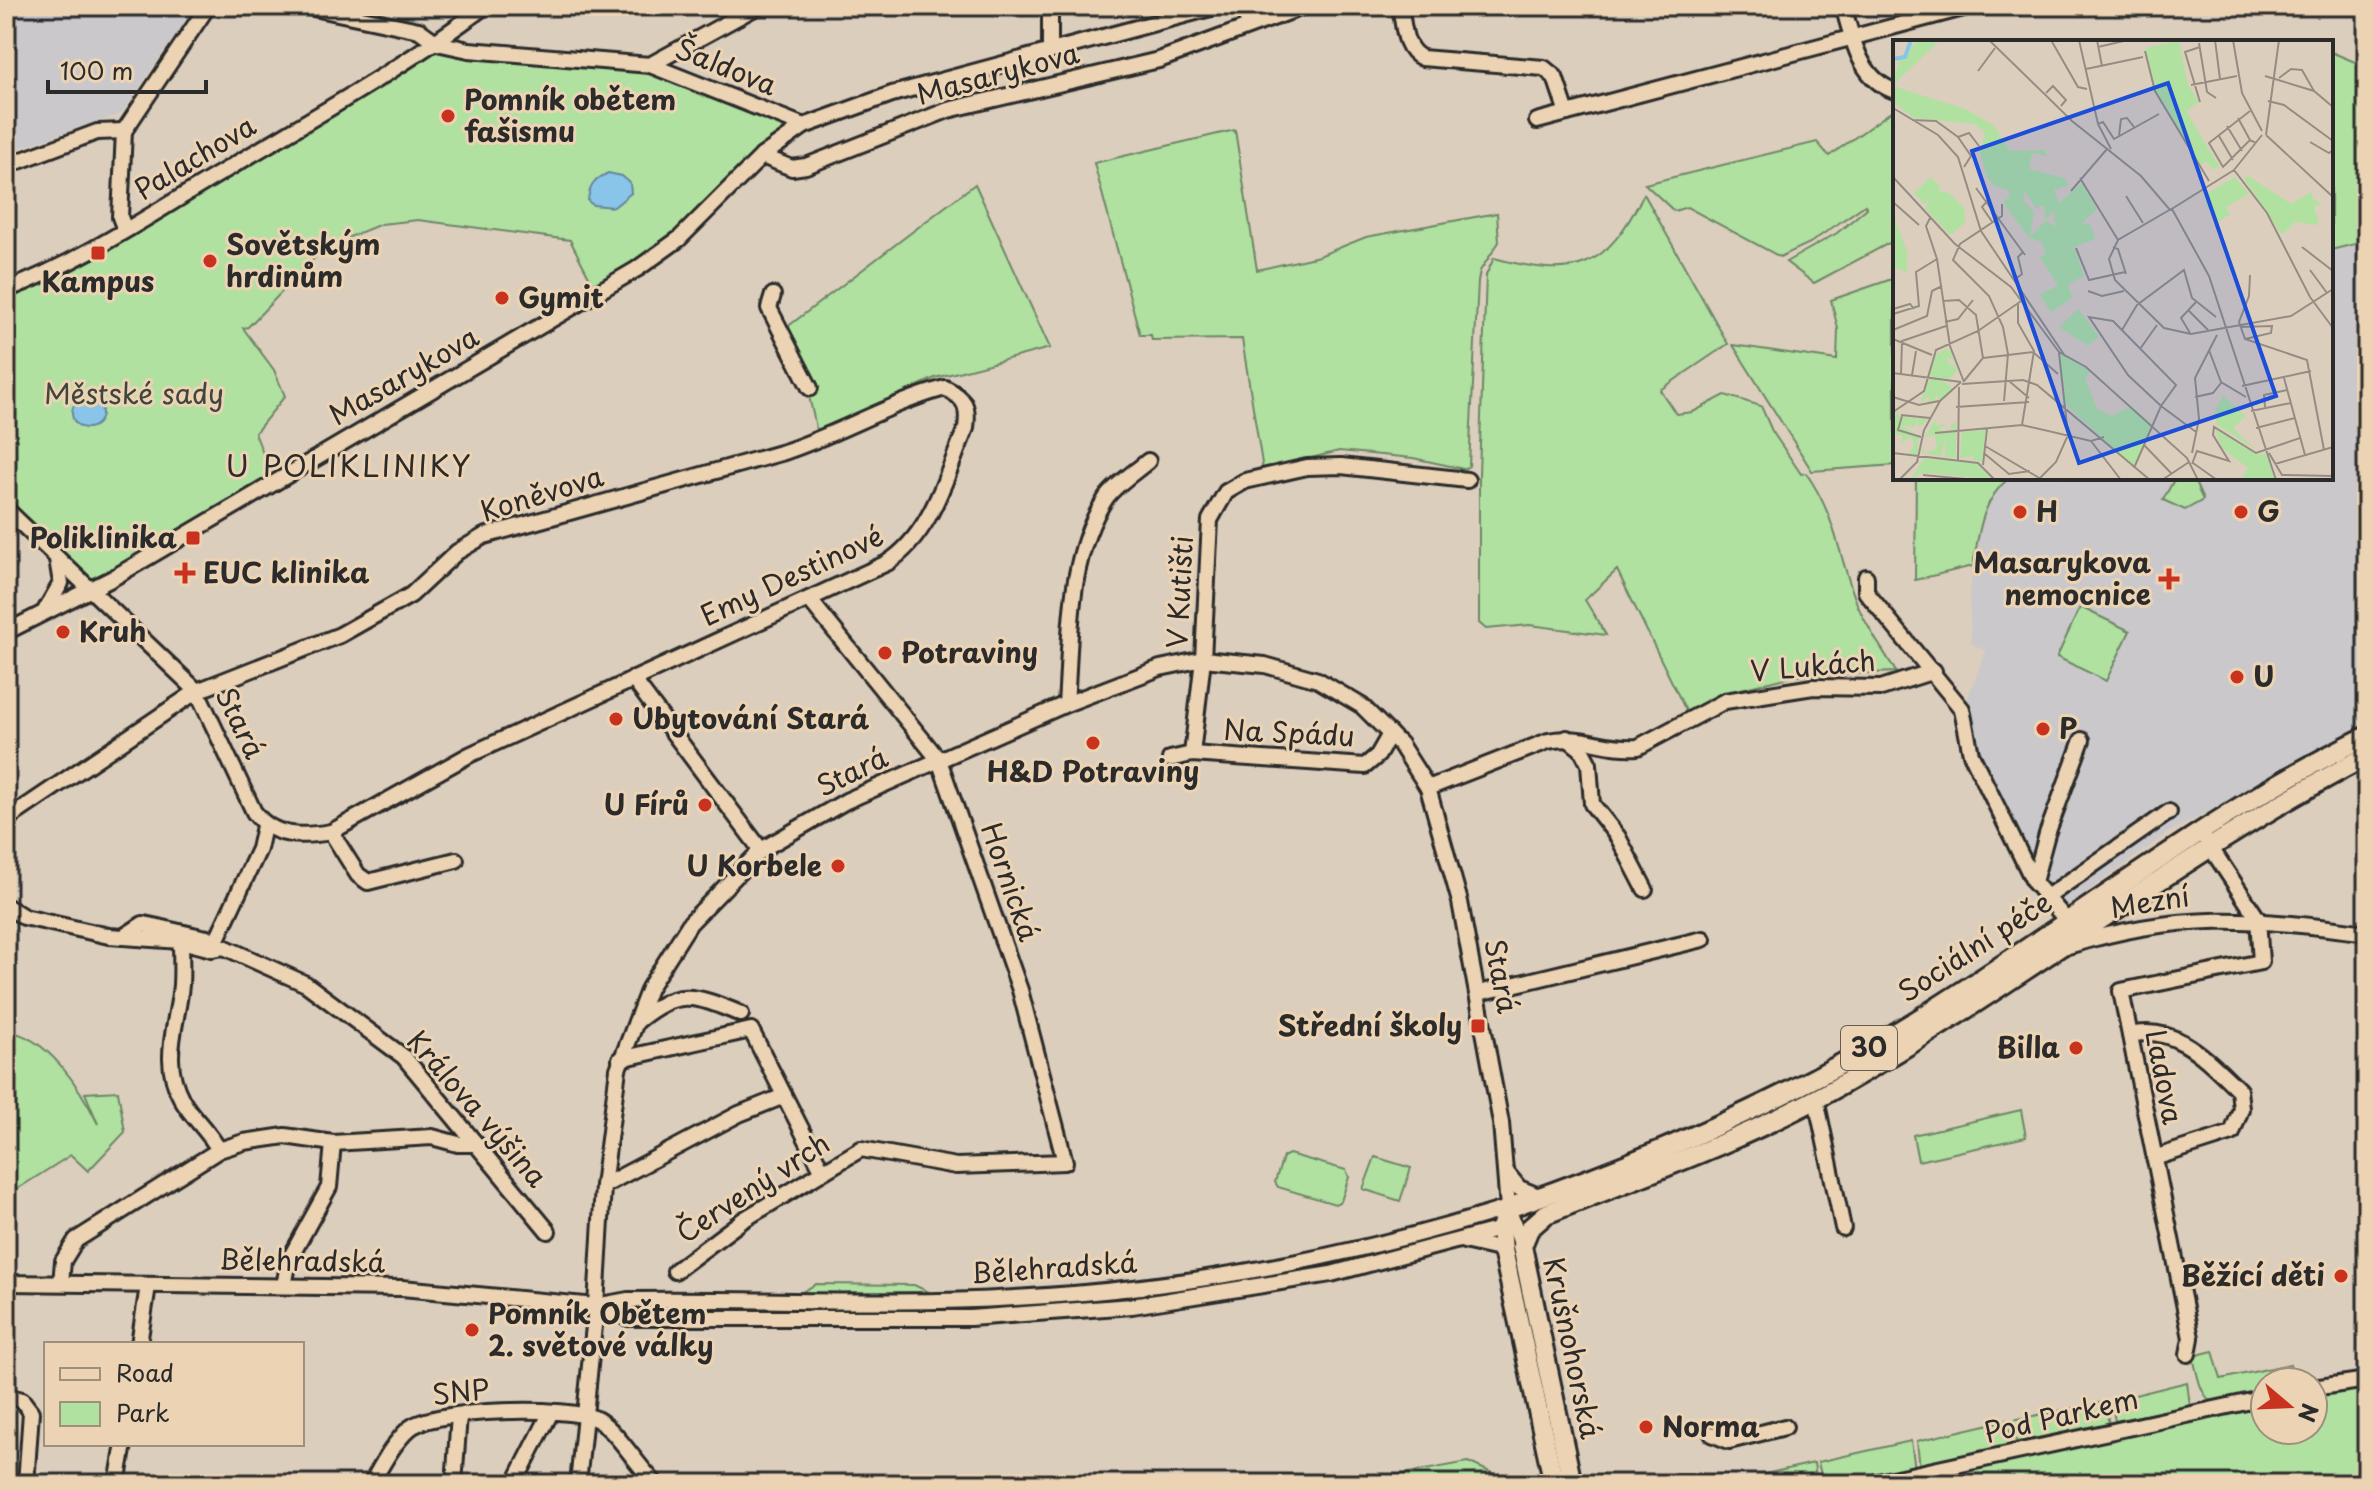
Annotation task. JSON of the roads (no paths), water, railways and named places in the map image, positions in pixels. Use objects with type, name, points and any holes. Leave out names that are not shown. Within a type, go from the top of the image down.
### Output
[{"type":"main road","name":"Sociální péče","points":[[1544,1206],[1680,1163],[1816,1099],[1946,1022],[2052,951],[2267,790],[2367,736]]},
{"type":"main road","name":"Sociální péče","points":[[1509,1222],[1803,1085],[1936,1009],[2067,921],[2204,839],[2367,756]]},
{"type":"main road","points":[[1522,1246],[1544,1206]]},
{"type":"main road","name":"Krušnohorská","points":[[1509,1222],[1503,1250],[1554,1484]]},
{"type":"main road","name":"Krušnohorská","points":[[1522,1246],[1572,1484]]},
{"type":"street","points":[[125,230],[120,217],[124,131],[208,6]]},
{"type":"street","name":"Šaldova","points":[[304,6],[419,30],[437,43],[469,50],[650,65],[804,126]]},
{"type":"street","name":"Palachova","points":[[6,290],[54,272],[125,230],[437,43],[485,6]]},
{"type":"street","points":[[650,65],[758,6]]},
{"type":"street","points":[[1050,6],[1050,52]]},
{"type":"street","name":"Masarykova","points":[[6,632],[92,589],[637,269],[679,239],[762,156],[804,126],[892,94],[1218,6]]},
{"type":"street","points":[[1243,6],[1249,26]]},
{"type":"street","name":"Masarykova","points":[[762,156],[792,168],[806,166],[948,110],[1159,60],[1305,6]]},
{"type":"street","points":[[1400,6],[1409,48],[1415,55],[1544,68],[1555,77],[1567,113]]},
{"type":"street","points":[[1843,6],[1858,56],[1879,86],[1893,90]]},
{"type":"street","points":[[1537,121],[1971,6]]},
{"type":"street","points":[[6,166],[97,132],[124,131]]},
{"type":"street","points":[[773,295],[769,308],[810,388]]},
{"type":"street","name":"Koněvova","points":[[6,820],[197,691],[340,635],[411,595],[457,552],[484,536],[784,452],[820,440],[919,395],[945,388],[961,396]]},
{"type":"street","name":"Emy Destinové","points":[[633,679],[887,563],[906,551],[920,533],[966,428],[969,410],[961,396]]},
{"type":"street","points":[[1066,704],[1076,577],[1083,549],[1107,497],[1148,461]]},
{"type":"street","name":"V Kutišti","points":[[1192,754],[1203,659],[1210,520],[1226,492],[1245,481],[1307,467],[1341,466],[1467,480]]},
{"type":"street","name":"Stará","points":[[6,509],[197,691],[254,812],[264,826]]},
{"type":"street","points":[[41,614],[61,583],[61,569],[55,555]]},
{"type":"street","points":[[1866,577],[1866,592],[1934,671],[1962,709],[1971,754],[2034,882],[2067,921]]},
{"type":"street","name":"Hornická","points":[[809,599],[939,760],[1020,990],[1065,1162],[1002,1163]]},
{"type":"street","name":"Stará","points":[[578,1484],[587,1414],[603,1186],[620,1059],[649,988],[690,923],[761,850],[846,801],[1066,704],[1160,668],[1203,659],[1265,665],[1318,680],[1362,706],[1390,734],[1428,788],[1460,902],[1479,993],[1506,1172],[1509,1222]]},
{"type":"street","name":"V Lukách","points":[[1428,788],[1548,741],[1567,737],[1592,739],[1624,748],[1638,747],[1725,701],[1813,687],[1881,688],[1934,671]]},
{"type":"street","points":[[123,937],[143,924],[184,930],[209,940],[217,939],[259,849],[264,826],[305,836],[331,832],[469,755],[633,679],[761,850]]},
{"type":"street","name":"Na Spádu","points":[[1170,759],[1192,754],[1365,766],[1378,755],[1390,734]]},
{"type":"street","points":[[1567,737],[1581,749],[1589,764],[1592,804],[1618,837],[1645,889]]},
{"type":"street","points":[[2034,882],[2047,834],[2082,740]]},
{"type":"street","points":[[2047,897],[2169,812]]},
{"type":"street","points":[[331,832],[358,875],[368,882],[456,860]]},
{"type":"street","name":"Mezní","points":[[2204,839],[2258,919]]},
{"type":"street","name":"Králova výšina","points":[[6,906],[24,917],[123,937],[181,941],[212,949],[224,947],[306,984],[404,1057],[548,1231]]},
{"type":"street","name":"Mezní","points":[[2052,951],[2115,931],[2180,920],[2258,919],[2367,933]]},
{"type":"street","name":"Ladova","points":[[2188,1354],[2191,1338],[2121,991],[2261,962],[2258,919]]},
{"type":"street","points":[[1479,993],[1703,939]]},
{"type":"street","points":[[181,941],[181,986],[169,1068],[183,1102],[206,1127],[219,1150]]},
{"type":"street","points":[[634,1024],[662,1001],[678,998],[711,1002],[741,1014]]},
{"type":"street","points":[[620,1059],[751,1030],[822,1170]]},
{"type":"street","points":[[2130,1035],[2146,1031],[2173,1035],[2198,1052],[2239,1090],[2241,1109],[2232,1133],[2154,1158]]},
{"type":"street","points":[[603,1186],[739,1114],[784,1096]]},
{"type":"street","points":[[1816,1099],[1843,1228]]},
{"type":"street","points":[[61,1283],[63,1261],[76,1240],[219,1150],[285,1136],[333,1143],[432,1137],[458,1144],[476,1144]]},
{"type":"street","points":[[284,1286],[289,1260],[329,1187],[333,1143]]},
{"type":"street","name":"Červený vrch","points":[[675,1271],[743,1220],[861,1149],[956,1166],[1002,1163]]},
{"type":"street","points":[[1506,1172],[1519,1188],[1544,1206]]},
{"type":"street","points":[[1481,1216],[1498,1197],[1506,1172]]},
{"type":"street","name":"Bělehradská","points":[[596,1306],[628,1300],[986,1300],[1133,1289],[1326,1257],[1481,1216],[1509,1222]]},
{"type":"street","name":"Bělehradská","points":[[6,1283],[431,1290],[596,1306],[628,1318],[970,1318],[1073,1312],[1266,1287],[1459,1241],[1509,1222]]},
{"type":"street","name":"Krušnohorská","points":[[1509,1222],[1522,1246]]},
{"type":"street","name":"Bělehradská","points":[[1459,1241],[1503,1250]]},
{"type":"street","points":[[139,1342],[148,1286]]},
{"type":"street","points":[[2329,1386],[2367,1380]]},
{"type":"street","points":[[6,1396],[22,1400],[31,1412],[26,1484]]},
{"type":"street","name":"Pod Parkem","points":[[1869,1484],[2249,1401]]},
{"type":"street","points":[[514,1484],[551,1412]]},
{"type":"street","name":"SNP","points":[[371,1484],[390,1452],[411,1427],[431,1418],[551,1412],[587,1414]]},
{"type":"street","points":[[587,1414],[601,1421],[656,1484]]},
{"type":"street","points":[[454,1484],[459,1415]]},
{"type":"street","points":[[1712,1434],[1729,1441],[1785,1427]]},
{"type":"street","points":[[117,1484],[124,1446]]},
{"type":"water","points":[[608,173],[622,176],[630,183],[631,193],[614,207],[593,205],[588,201],[591,187]]},
{"type":"water","points":[[87,398],[98,402],[102,413],[98,424],[87,428],[76,424],[72,413],[76,402]]},
{"type":"place","name":"Pomník obětem fašismu","points":[[448,116]]},
{"type":"place","name":"Kampus","points":[[98,253]]},
{"type":"place","name":"Sovětským hrdinům","points":[[210,261]]},
{"type":"place","name":"Gymit","points":[[502,298]]},
{"type":"place","name":"H","points":[[2020,512]]},
{"type":"place","name":"G","points":[[2241,512]]},
{"type":"place","name":"Poliklinika","points":[[193,538]]},
{"type":"place","name":"EUC klinika","points":[[185,573]]},
{"type":"place","name":"Masarykova nemocnice","points":[[2169,579]]},
{"type":"place","name":"Kruh","points":[[63,632]]},
{"type":"place","name":"Potraviny","points":[[885,653]]},
{"type":"place","name":"U","points":[[2237,677]]},
{"type":"place","name":"Ubytování Stará","points":[[616,719]]},
{"type":"place","name":"P","points":[[2043,729]]},
{"type":"place","name":"H&D Potraviny","points":[[1093,743]]},
{"type":"place","name":"U Fírů","points":[[705,805]]},
{"type":"place","name":"U Korbele","points":[[838,866]]},
{"type":"place","name":"Střední školy","points":[[1478,1026]]},
{"type":"place","name":"Billa","points":[[2076,1048]]},
{"type":"place","name":"Běžící děti","points":[[2341,1276]]},
{"type":"place","name":"Pomník Obětem 2. světové války","points":[[472,1330]]},
{"type":"place","name":"Norma","points":[[1646,1427]]},
{"type":"district","name":"U POLIKLINIKY","points":[[349,467]]},
{"type":"park label","name":"Městské sady","points":[[134,394]]}]
